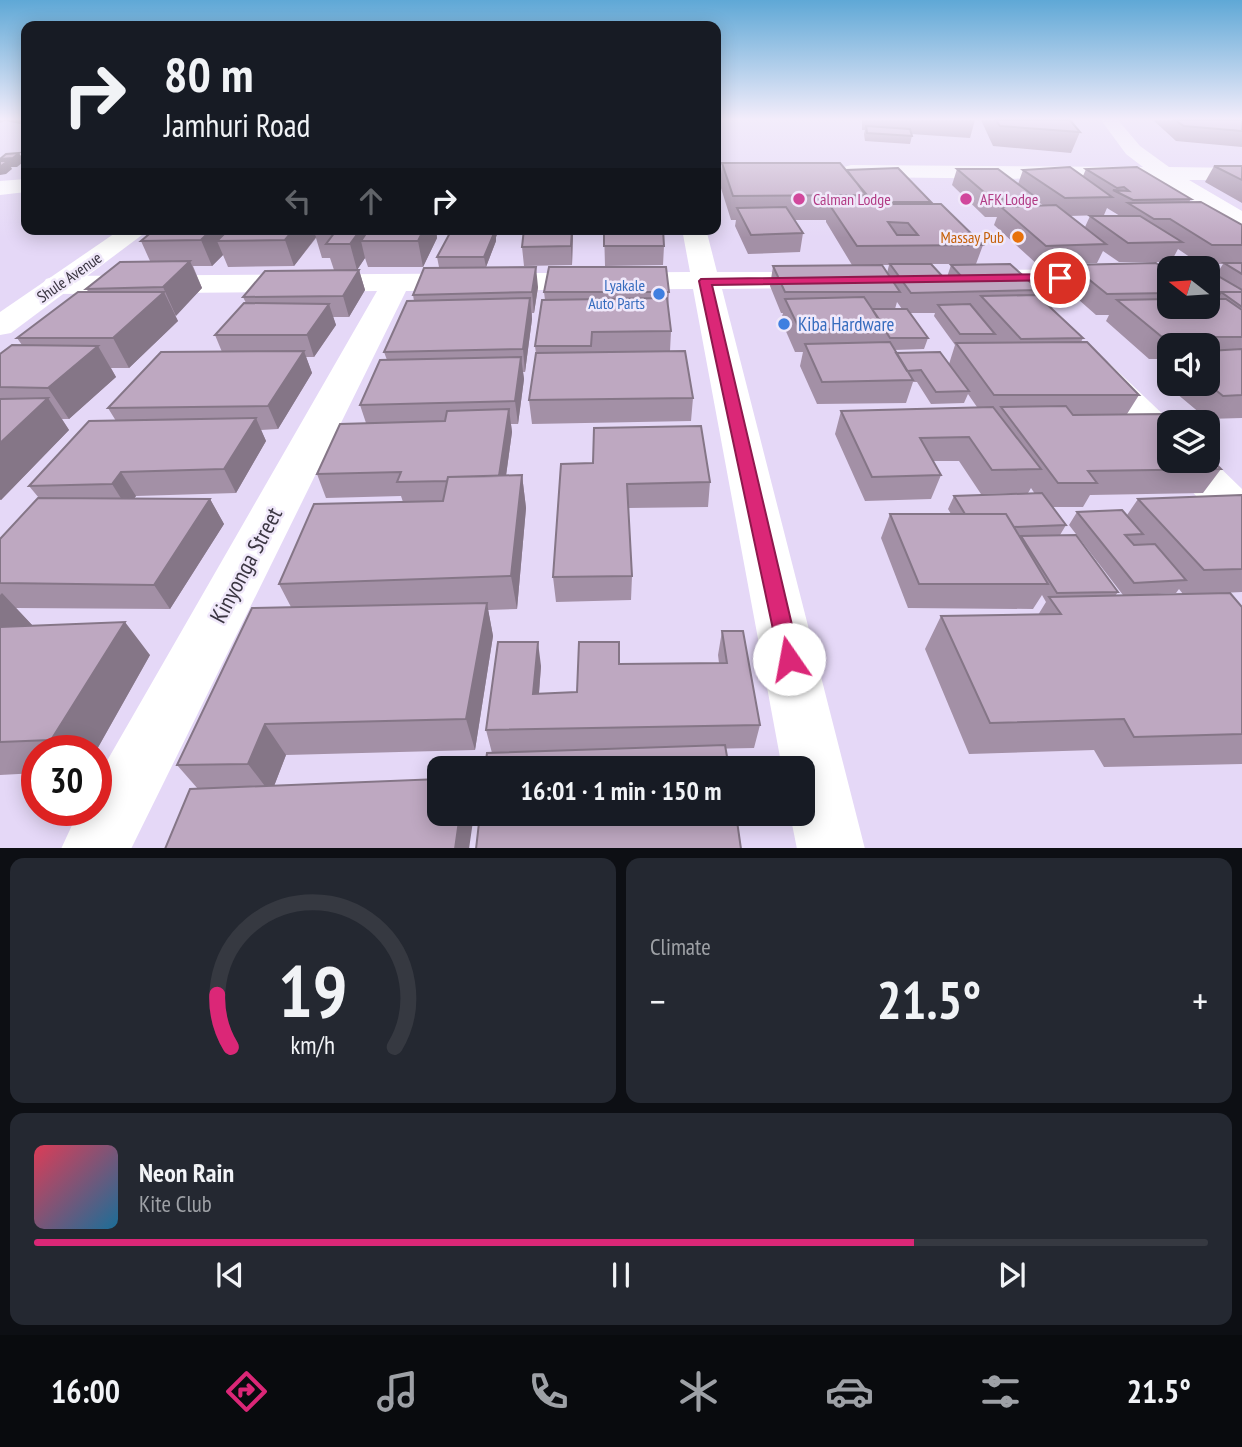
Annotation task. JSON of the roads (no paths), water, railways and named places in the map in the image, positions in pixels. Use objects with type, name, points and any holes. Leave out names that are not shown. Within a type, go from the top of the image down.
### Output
[{"type":"street","points":[[1146,160],[1242,221]]},
{"type":"street","points":[[834,171],[1242,174]]},
{"type":"street","points":[[900,171],[929,200]]},
{"type":"street","points":[[0,188],[21,186]]},
{"type":"street","name":"Shule Avenue","points":[[0,326],[129,235]]},
{"type":"street","points":[[695,235],[831,848]]},
{"type":"street","points":[[977,249],[1035,307]]},
{"type":"street","points":[[951,279],[1157,277]]},
{"type":"street","points":[[56,285],[856,280]]},
{"type":"street","name":"Kinyonga Street","points":[[96,848],[397,281]]},
{"type":"street","points":[[1073,346],[1157,430]]},
{"type":"street","points":[[1200,473],[1242,516]]},
{"type":"place","name":"Calman Lodge","points":[[799,199]]},
{"type":"place","name":"AFK Lodge","points":[[966,199]]},
{"type":"place","name":"Massay Pub","points":[[1018,237]]},
{"type":"place","name":"Lyakale Auto Parts","points":[[659,294]]},
{"type":"place","name":"Kiba Hardware","points":[[784,324]]}]
